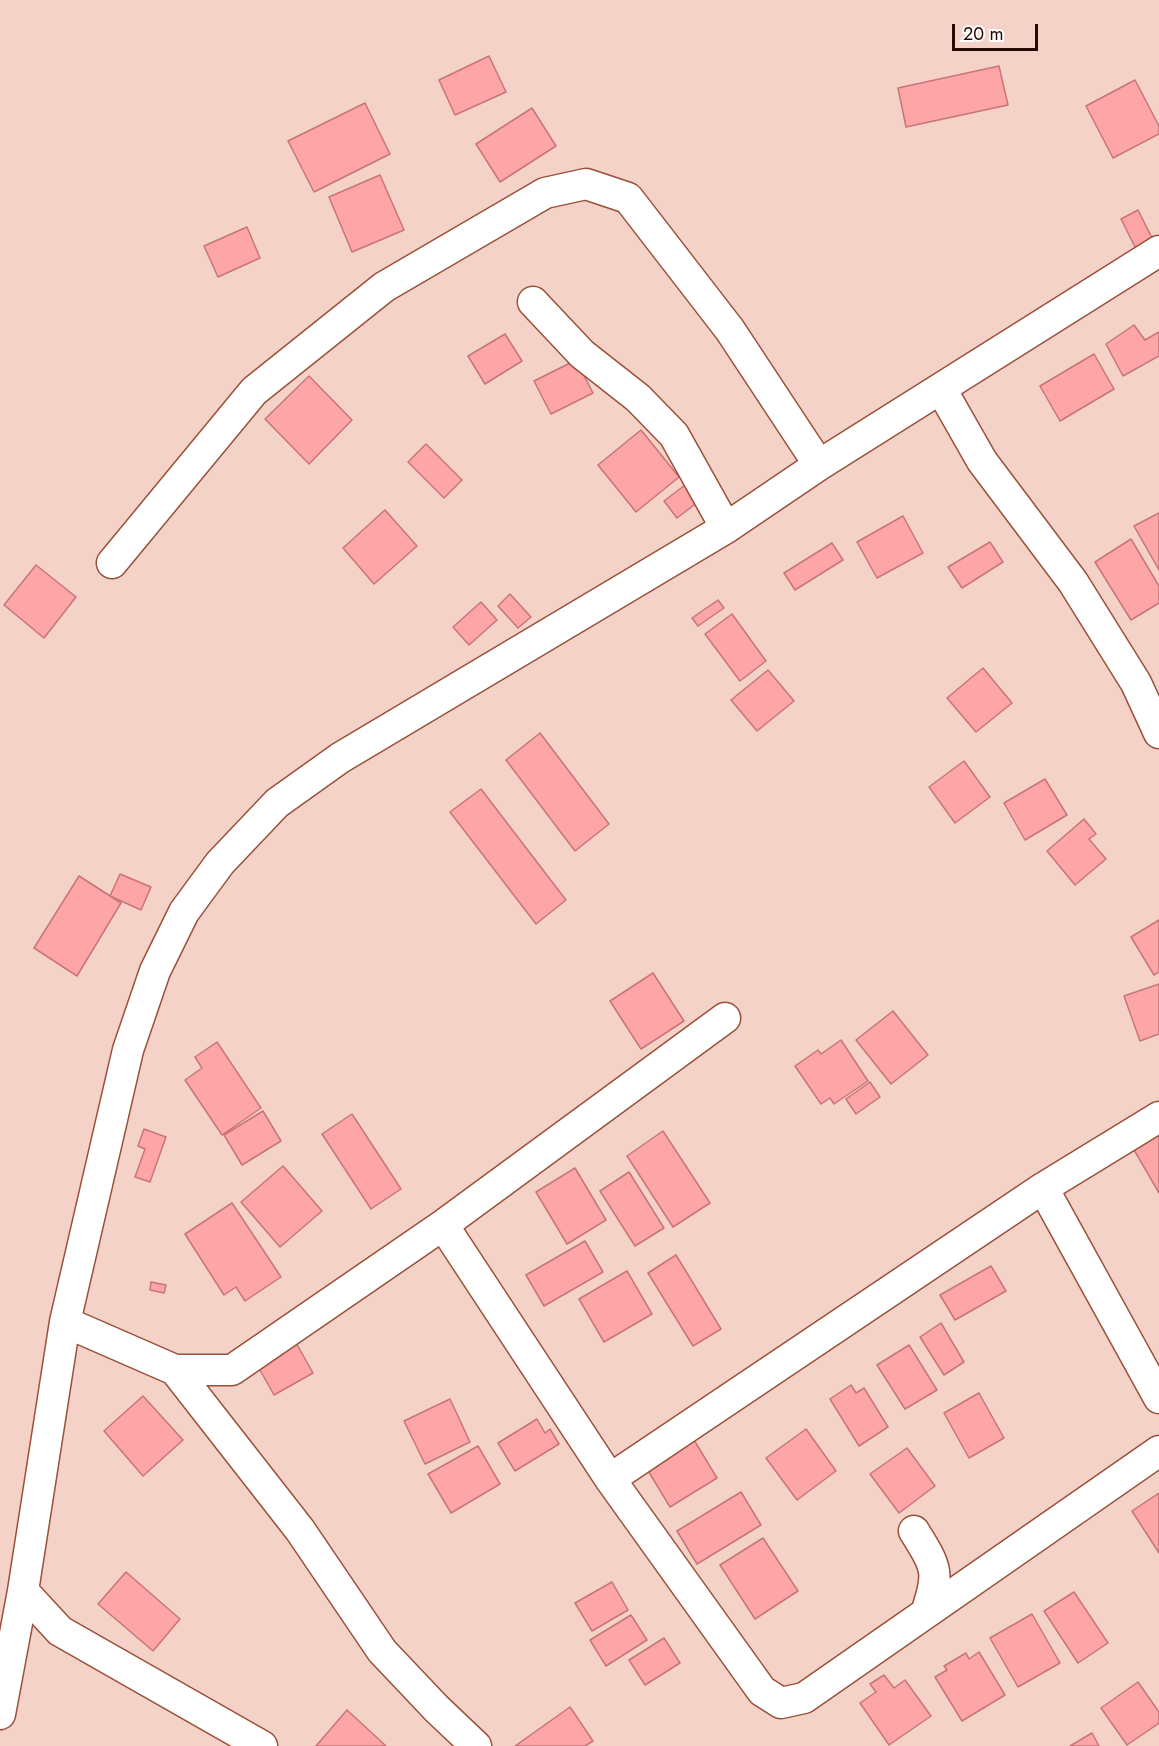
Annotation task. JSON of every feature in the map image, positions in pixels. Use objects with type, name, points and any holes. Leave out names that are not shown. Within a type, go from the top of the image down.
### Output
[{"type":"street","points":[[112,563],[254,391],[384,287],[545,193],[586,184],[628,198],[729,330],[819,465]]},
{"type":"street","points":[[0,1714],[23,1591],[65,1322],[128,1050],[156,971],[184,912],[220,863],[277,803],[340,758],[726,528],[819,465],[1159,251]]},
{"type":"street","points":[[533,302],[582,354],[638,398],[674,435],[726,528]]},
{"type":"street","points":[[941,389],[982,461],[1073,582],[1148,676],[1159,733]]},
{"type":"street","points":[[65,1322],[175,1370],[231,1370],[443,1225],[725,1018]]},
{"type":"street","points":[[610,1479],[1043,1188],[1159,1117]]},
{"type":"street","points":[[1043,1188],[1159,1398]]},
{"type":"street","points":[[443,1225],[610,1479],[762,1691],[781,1703],[804,1698],[1159,1452]]},
{"type":"street","points":[[175,1370],[300,1530],[381,1651],[476,1746]]},
{"type":"street","points":[[914,1532],[933,1562],[936,1584],[926,1613]]},
{"type":"street","points":[[23,1591],[60,1631],[262,1746]]},
{"type":"building","points":[[489,56],[506,92],[455,115],[439,80]]},
{"type":"building","points":[[999,66],[1008,105],[906,127],[898,88]]},
{"type":"building","points":[[1135,80],[1159,126],[1159,134],[1113,158],[1086,106]]},
{"type":"building","points":[[365,103],[390,154],[314,192],[288,141]]},
{"type":"building","points":[[532,108],[556,146],[500,182],[476,144]]},
{"type":"building","points":[[380,175],[404,230],[352,252],[329,197]]},
{"type":"building","points":[[1138,210],[1156,246],[1139,255],[1121,219]]},
{"type":"building","points":[[247,227],[260,258],[218,277],[204,246]]},
{"type":"building","points":[[1134,325],[1145,340],[1159,332],[1159,356],[1123,376],[1106,344]]},
{"type":"building","points":[[505,334],[522,361],[485,384],[468,356]]},
{"type":"building","points":[[1094,354],[1114,389],[1060,421],[1040,386]]},
{"type":"building","points":[[576,360],[593,393],[551,414],[534,381]]},
{"type":"building","points":[[309,376],[352,420],[309,464],[265,419]]},
{"type":"building","points":[[641,430],[679,477],[636,512],[598,465]]},
{"type":"building","points":[[426,444],[462,480],[444,498],[408,462]]},
{"type":"building","points":[[689,482],[702,499],[677,518],[664,501]]},
{"type":"building","points":[[385,510],[417,546],[374,584],[343,548]]},
{"type":"building","points":[[1159,513],[1159,570],[1134,526]]},
{"type":"building","points":[[903,516],[923,553],[877,578],[857,542]]},
{"type":"building","points":[[1131,539],[1159,586],[1159,603],[1131,620],[1095,562]]},
{"type":"building","points":[[990,542],[1003,562],[962,588],[948,567]]},
{"type":"building","points":[[832,543],[843,560],[795,590],[784,573]]},
{"type":"building","points":[[36,565],[76,597],[44,638],[4,605]]},
{"type":"building","points":[[510,594],[531,617],[518,628],[498,606]]},
{"type":"building","points":[[718,600],[724,608],[698,626],[692,618]]},
{"type":"building","points":[[481,602],[497,620],[469,645],[453,627]]},
{"type":"building","points":[[732,614],[766,661],[740,681],[705,634]]},
{"type":"building","points":[[983,668],[1012,703],[976,732],[947,698]]},
{"type":"building","points":[[768,670],[794,701],[757,731],[731,700]]},
{"type":"building","points":[[540,733],[609,824],[575,851],[506,760]]},
{"type":"building","points":[[964,761],[990,797],[955,823],[929,787]]},
{"type":"building","points":[[1045,779],[1067,815],[1025,840],[1004,803]]},
{"type":"building","points":[[481,789],[566,900],[536,924],[450,812]]},
{"type":"building","points":[[1084,819],[1096,834],[1089,839],[1106,859],[1075,885],[1047,851]]},
{"type":"building","points":[[120,874],[151,887],[141,910],[110,896]]},
{"type":"building","points":[[79,876],[121,903],[77,976],[34,948]]},
{"type":"building","points":[[1159,920],[1159,972],[1154,975],[1131,937]]},
{"type":"building","points":[[653,973],[684,1021],[641,1049],[610,1001]]},
{"type":"building","points":[[1159,984],[1159,1034],[1140,1041],[1124,996]]},
{"type":"building","points":[[893,1011],[928,1055],[891,1084],[856,1040]]},
{"type":"building","points":[[841,1040],[868,1081],[834,1104],[830,1098],[821,1104],[795,1066],[818,1050],[821,1054]]},
{"type":"building","points":[[217,1042],[261,1108],[222,1135],[185,1080],[202,1068],[195,1057]]},
{"type":"building","points":[[870,1082],[880,1097],[856,1114],[846,1099]]},
{"type":"building","points":[[263,1111],[281,1141],[242,1165],[224,1135]]},
{"type":"building","points":[[352,1114],[401,1189],[371,1209],[322,1134]]},
{"type":"building","points":[[144,1129],[166,1137],[150,1182],[135,1177],[145,1149],[138,1146]]},
{"type":"building","points":[[663,1131],[710,1203],[673,1227],[627,1156]]},
{"type":"building","points":[[1159,1132],[1159,1193],[1133,1148]]},
{"type":"building","points":[[283,1166],[322,1211],[280,1247],[241,1202]]},
{"type":"building","points":[[575,1168],[606,1220],[567,1244],[536,1192]]},
{"type":"building","points":[[629,1172],[664,1228],[635,1246],[600,1191]]},
{"type":"building","points":[[232,1203],[281,1277],[245,1301],[236,1287],[224,1295],[185,1234]]},
{"type":"building","points":[[585,1241],[603,1272],[544,1306],[526,1275]]},
{"type":"building","points":[[676,1255],[721,1329],[693,1346],[648,1273]]},
{"type":"building","points":[[991,1266],[1006,1291],[955,1320],[940,1295]]},
{"type":"building","points":[[627,1271],[652,1314],[604,1342],[579,1299]]},
{"type":"building","points":[[151,1282],[166,1285],[164,1293],[150,1290]]},
{"type":"building","points":[[941,1323],[964,1362],[944,1375],[920,1337]]},
{"type":"building","points":[[295,1341],[313,1373],[274,1395],[256,1363]]},
{"type":"building","points":[[909,1345],[937,1390],[905,1409],[877,1365]]},
{"type":"building","points":[[851,1385],[856,1393],[864,1388],[888,1427],[859,1446],[830,1399]]},
{"type":"building","points":[[979,1393],[1004,1438],[969,1458],[944,1413]]},
{"type":"building","points":[[143,1396],[183,1440],[143,1476],[104,1431]]},
{"type":"building","points":[[450,1399],[470,1442],[425,1464],[404,1421]]},
{"type":"building","points":[[537,1419],[545,1433],[550,1429],[559,1444],[515,1471],[498,1443]]},
{"type":"building","points":[[806,1429],[836,1471],[797,1500],[766,1458]]},
{"type":"building","points":[[694,1440],[717,1478],[670,1507],[647,1469]]},
{"type":"building","points":[[478,1446],[500,1484],[451,1513],[428,1474]]},
{"type":"building","points":[[907,1448],[935,1486],[899,1513],[870,1474]]},
{"type":"building","points":[[741,1492],[761,1525],[697,1564],[677,1531]]},
{"type":"building","points":[[1159,1493],[1159,1553],[1132,1511]]},
{"type":"building","points":[[763,1538],[798,1591],[755,1619],[720,1565]]},
{"type":"building","points":[[126,1572],[180,1619],[153,1651],[98,1604]]},
{"type":"building","points":[[612,1582],[628,1610],[592,1631],[575,1603]]},
{"type":"building","points":[[1074,1592],[1108,1643],[1078,1663],[1044,1611]]},
{"type":"building","points":[[1032,1614],[1060,1663],[1018,1687],[990,1638]]},
{"type":"building","points":[[631,1615],[647,1640],[606,1666],[590,1640]]},
{"type":"building","points":[[664,1638],[680,1663],[645,1685],[629,1660]]},
{"type":"building","points":[[979,1652],[1005,1695],[962,1721],[935,1677],[947,1670],[944,1666],[966,1653],[969,1659]]},
{"type":"building","points":[[884,1675],[894,1688],[905,1680],[931,1716],[889,1745],[860,1703],[876,1692],[870,1684]]},
{"type":"building","points":[[1138,1682],[1159,1712],[1159,1723],[1127,1745],[1101,1708]]},
{"type":"building","points":[[570,1707],[593,1741],[585,1746],[515,1746]]},
{"type":"building","points":[[347,1710],[386,1746],[316,1746]]},
{"type":"building","points":[[1092,1733],[1099,1746],[1070,1746]]}]
